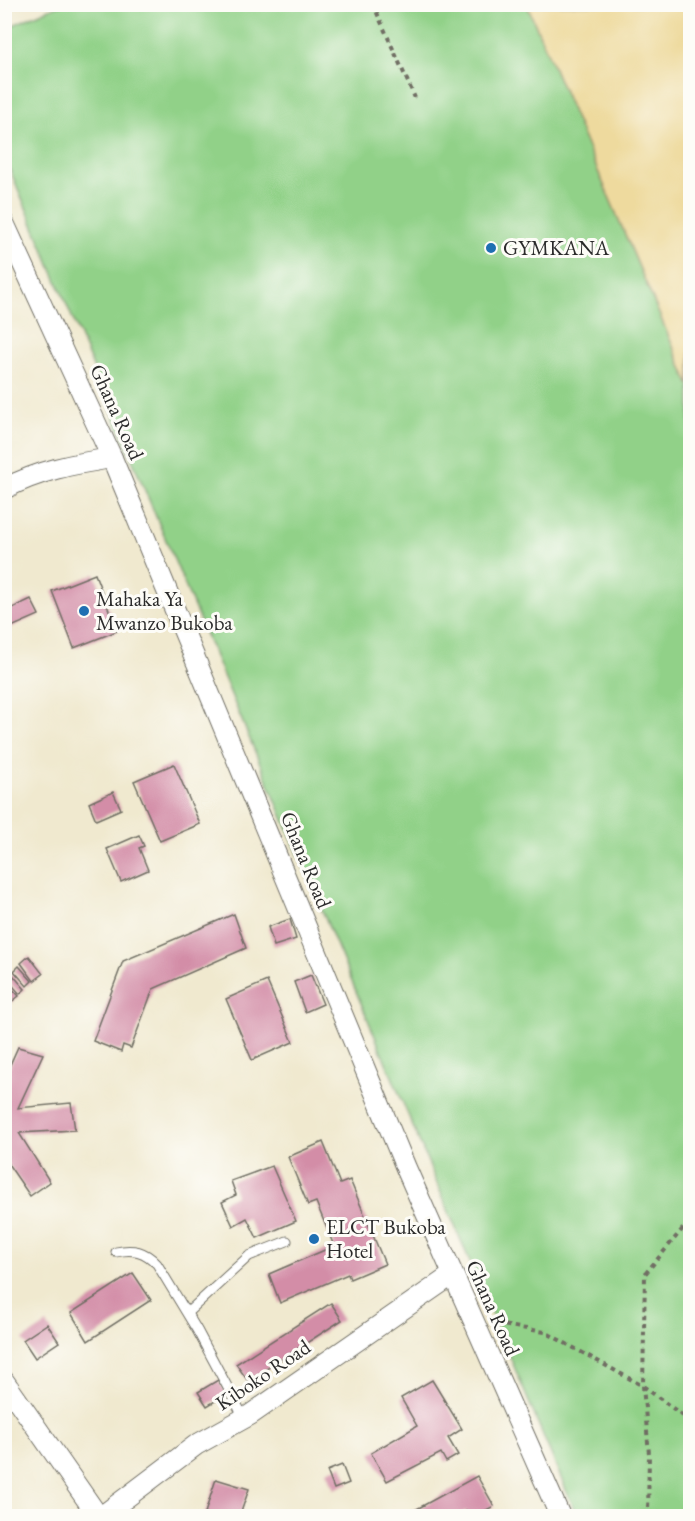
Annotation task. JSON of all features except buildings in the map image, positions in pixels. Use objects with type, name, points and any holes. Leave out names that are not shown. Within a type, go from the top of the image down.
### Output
[{"type":"street","name":"Ghana Road","points":[[4,223],[112,458],[452,1275],[560,1516]]},
{"type":"street","points":[[4,489],[27,477],[58,466],[112,458]]},
{"type":"street","name":"Kiboko Road","points":[[100,1516],[196,1445],[244,1418],[452,1275]]},
{"type":"street","points":[[4,1381],[100,1516]]},
{"type":"lane","points":[[188,1312],[249,1256],[287,1241]]},
{"type":"lane","points":[[116,1252],[130,1249],[149,1255],[188,1312],[244,1418]]},
{"type":"path","points":[[373,4],[415,98]]},
{"type":"path","points":[[648,1516],[649,1454],[643,1386],[645,1274],[690,1220]]},
{"type":"path","points":[[472,1319],[545,1332],[643,1386],[690,1421]]},
{"type":"green space","points":[[61,4],[527,5],[690,386],[690,1516],[577,1516],[5,158],[4,29]]},
{"type":"sand","points":[[527,5],[690,5],[690,386]]},
{"type":"place","name":"GYMKANA","points":[[491,248]]},
{"type":"place","name":"Mahaka Ya Mwanzo Bukoba","points":[[84,611]]},
{"type":"place","name":"ELCT Bukoba Hotel","points":[[314,1239]]}]
